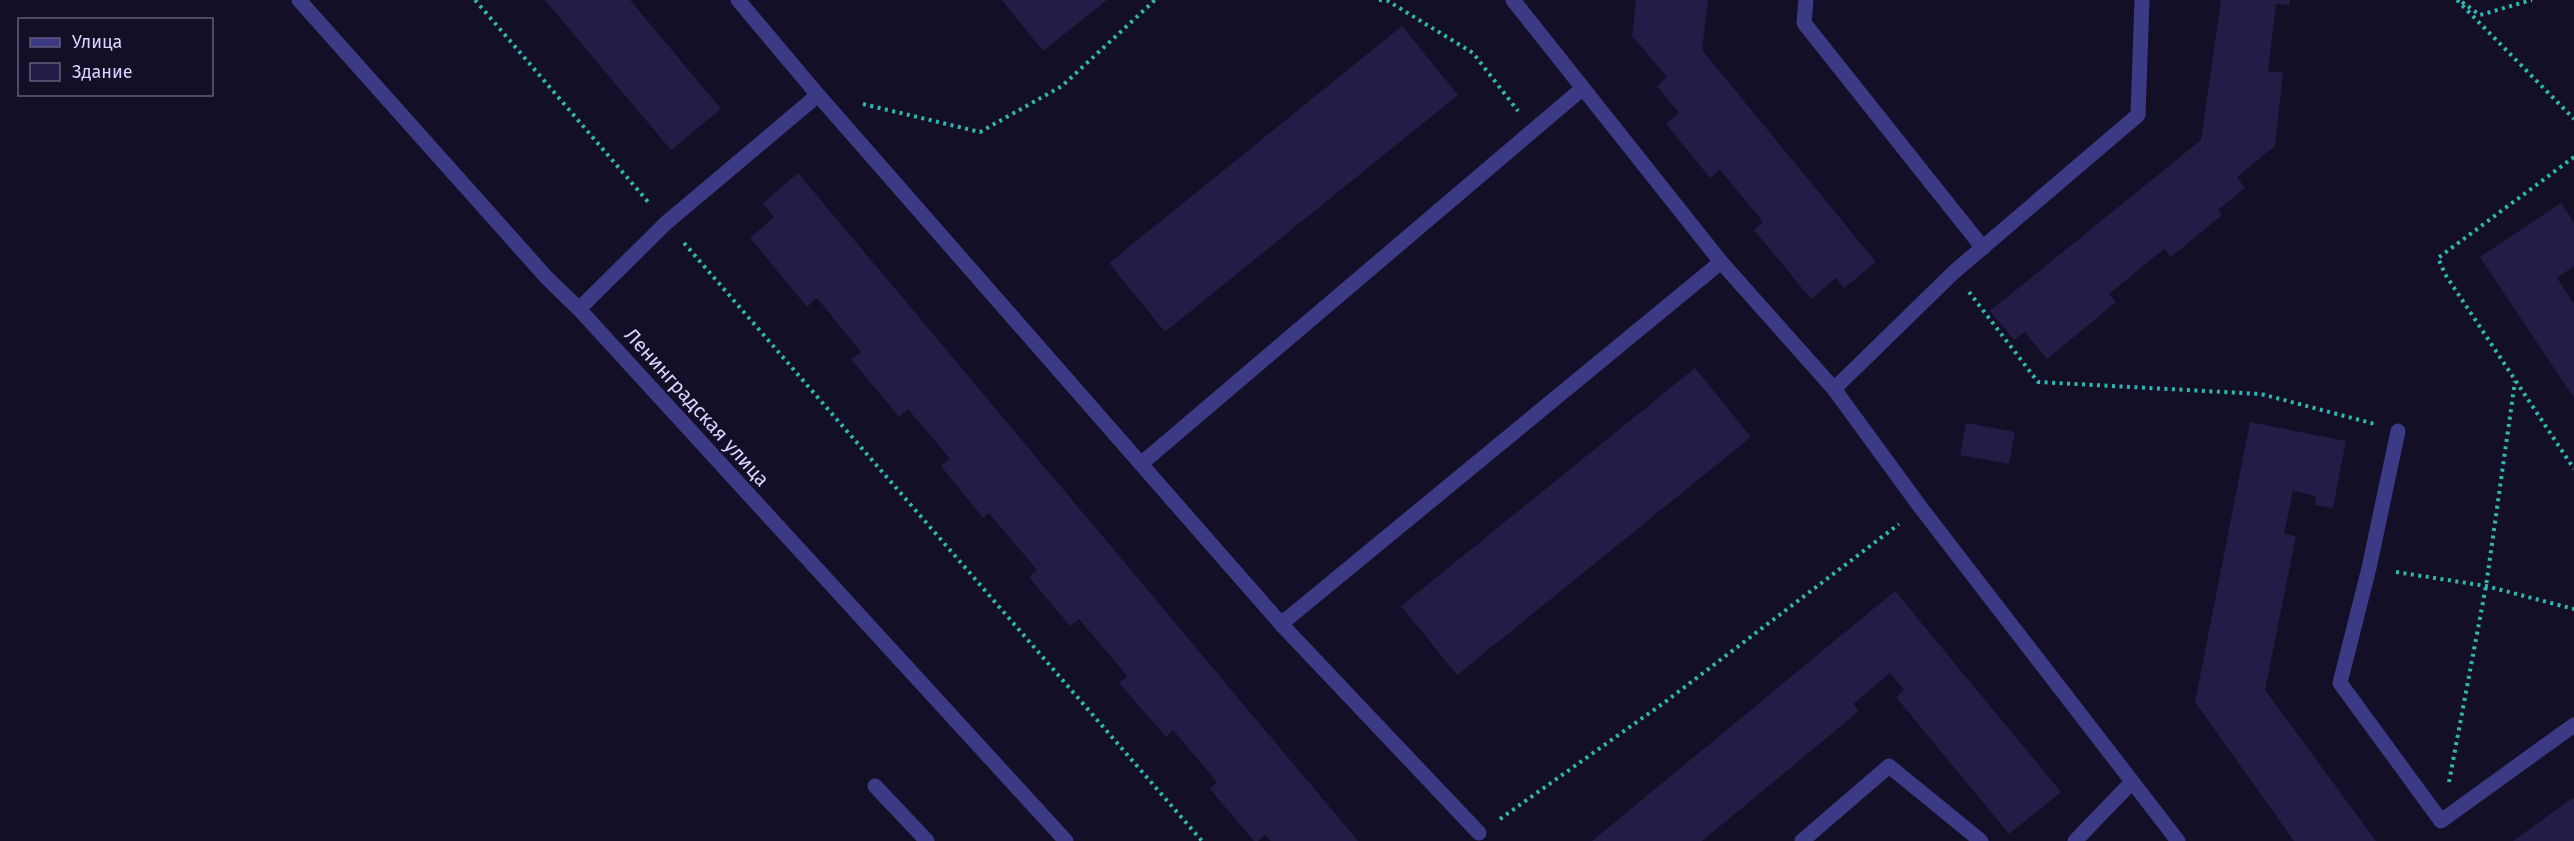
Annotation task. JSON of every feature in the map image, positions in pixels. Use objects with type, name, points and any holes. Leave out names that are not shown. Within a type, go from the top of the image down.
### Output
[{"type":"street","name":"Ленинградская улица","points":[[299,0],[547,278],[579,309],[1066,841]]},
{"type":"street","points":[[738,0],[818,95],[1281,624],[1479,833]]},
{"type":"street","points":[[1513,0],[1721,262],[1834,389],[1921,508],[2178,841]]},
{"type":"street","points":[[1806,0],[1804,23],[1983,248]]},
{"type":"street","points":[[1834,389],[1953,272],[2138,115],[2142,0]]},
{"type":"street","points":[[1142,463],[1583,88]]},
{"type":"street","points":[[579,309],[666,223],[818,95]]},
{"type":"street","points":[[1281,624],[1721,262]]},
{"type":"street","points":[[2398,430],[2369,568],[2340,683],[2441,821],[2574,725]]},
{"type":"street","points":[[1802,841],[1889,766],[1981,841]]},
{"type":"street","points":[[2075,841],[2131,783]]},
{"type":"street","points":[[875,786],[927,841]]},
{"type":"path","points":[[475,0],[1202,841]]},
{"type":"path","points":[[818,95],[882,107],[980,132],[1062,86],[1155,0]]},
{"type":"path","points":[[1379,0],[1388,1],[1473,52],[1534,131]]},
{"type":"path","points":[[2458,0],[2480,15],[2532,0]]},
{"type":"path","points":[[2458,0],[2574,119]]},
{"type":"path","points":[[2574,157],[2438,258],[2445,274],[2574,469]]},
{"type":"path","points":[[1953,272],[2038,382],[2261,394],[2398,430]]},
{"type":"path","points":[[2441,821],[2486,586],[2515,381]]},
{"type":"path","points":[[1479,833],[1665,702],[1921,508]]},
{"type":"path","points":[[2369,568],[2486,586],[2574,609]]},
{"type":"building","points":[[545,0],[630,0],[721,109],[671,150]]},
{"type":"building","points":[[1002,0],[1107,0],[1043,51]]},
{"type":"building","points":[[1636,0],[1708,0],[1702,50],[1876,262],[1844,288],[1836,278],[1811,299],[1754,230],[1763,222],[1720,170],[1710,178],[1666,124],[1679,113],[1657,86],[1667,77],[1632,36]]},
{"type":"building","points":[[2221,0],[2290,0],[2289,5],[2276,4],[2268,71],[2283,73],[2275,146],[2237,177],[2245,188],[2218,210],[2222,215],[2171,257],[2164,249],[2109,294],[2116,302],[2047,359],[2025,332],[2014,340],[1990,311],[2201,140]]},
{"type":"building","points":[[1402,26],[1458,95],[1165,332],[1109,263]]},
{"type":"building","points":[[798,173],[1358,841],[1271,841],[1265,835],[1258,841],[1254,841],[1210,789],[1217,782],[1173,730],[1166,737],[1119,683],[1127,676],[1079,619],[1070,626],[1029,577],[1037,570],[989,513],[983,518],[941,466],[950,459],[908,409],[899,417],[851,359],[861,352],[817,298],[807,307],[750,238],[774,217],[763,203]]},
{"type":"building","points":[[2561,203],[2574,223],[2574,266],[2557,278],[2574,304],[2574,398],[2480,257]]},
{"type":"building","points":[[1695,368],[1751,437],[1457,675],[1401,606]]},
{"type":"building","points":[[2250,422],[2346,441],[2333,508],[2315,505],[2316,496],[2293,491],[2284,534],[2296,536],[2265,690],[2376,841],[2294,841],[2195,702]]},
{"type":"building","points":[[1966,423],[2015,432],[2009,464],[1960,455]]},
{"type":"building","points":[[1895,591],[2061,792],[2009,834],[1896,697],[1904,690],[1890,673],[1853,704],[1859,711],[1702,841],[1592,841]]},
{"type":"building","points":[[2574,797],[2574,841],[2513,841]]}]
